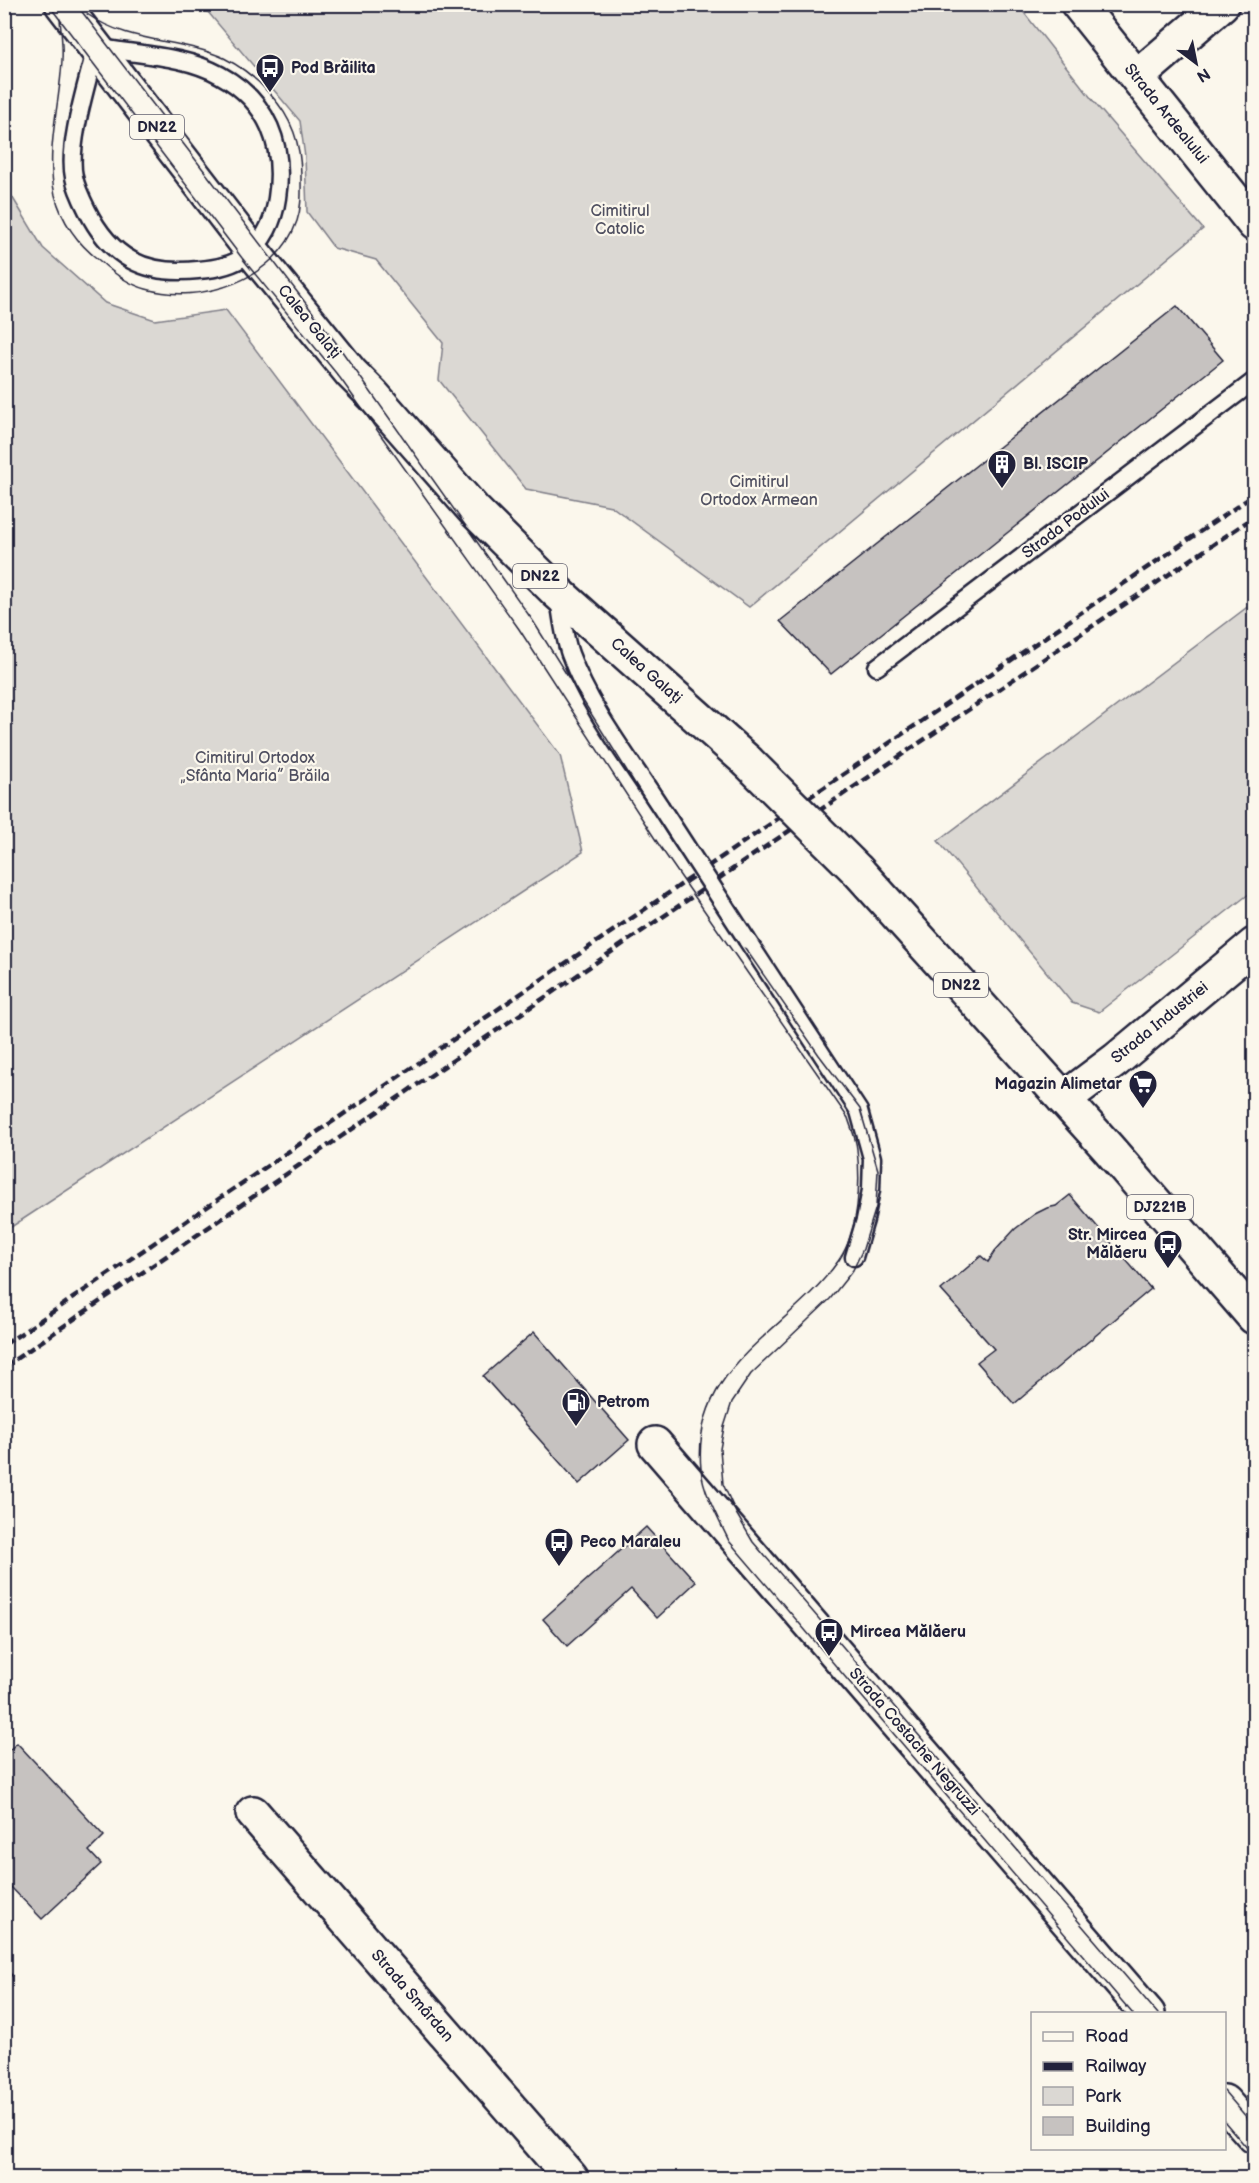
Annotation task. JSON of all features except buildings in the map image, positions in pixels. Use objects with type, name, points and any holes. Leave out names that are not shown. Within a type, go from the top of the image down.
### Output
[{"type":"street","name":"Calea Galați","points":[[63,4],[252,251],[351,373],[474,510],[557,592],[747,761],[858,871],[1064,1099],[1254,1317]]},
{"type":"street","name":"Strada Ardealului","points":[[1078,4],[1254,224]]},
{"type":"street","points":[[1137,77],[1222,4]]},
{"type":"street","name":"Strada Industriei","points":[[1064,1099],[1116,1060],[1254,945]]},
{"type":"street","name":"Strada Costache Negruzzi","points":[[655,1444],[1147,2012]]},
{"type":"street","name":"Strada Smârdan","points":[[254,1813],[571,2178]]},
{"type":"street","points":[[1226,2104],[1254,2136]]},
{"type":"lane","points":[[96,47],[192,64],[219,74],[242,89],[261,111],[271,128],[279,150],[280,178],[274,216],[252,251],[242,258],[213,269],[172,272],[143,266],[122,256],[105,241],[83,202],[74,177],[72,156],[96,47]]},
{"type":"lane","name":"Strada Podului","points":[[877,667],[1254,381]]},
{"type":"lane","points":[[557,592],[569,651],[581,681],[600,714],[859,1111],[872,1158],[872,1169],[871,1190],[865,1220],[854,1257]]},
{"type":"green space","name":"Cimitirul Catolic","points":[[202,5],[1018,5],[1098,107],[1203,229],[749,607],[611,506],[526,489],[439,380],[443,343],[376,260],[334,248],[307,212],[305,157],[300,121]]},
{"type":"green space","name":"Cimitirul Ortodox „Sfânta Maria” Brăila","points":[[5,185],[43,248],[105,303],[155,320],[226,310],[560,755],[583,852],[5,1231]]},
{"type":"green space","points":[[1254,602],[1254,890],[1099,1012],[1072,1003],[938,841]]},
{"type":"tram line","points":[[48,4],[242,258],[340,378],[519,629],[661,848],[848,1118],[855,1137],[859,1176],[855,1221],[846,1248],[818,1286],[747,1352],[727,1376],[711,1402],[702,1433],[702,1478],[712,1506],[729,1541],[1131,2012]]},
{"type":"tram line","points":[[76,4],[334,340],[533,621],[671,841],[819,1055],[860,1109],[878,1170],[876,1207],[863,1249],[853,1270],[830,1299],[751,1374],[732,1402],[720,1449],[723,1484],[753,1542],[1156,2012]]},
{"type":"tram line","points":[[60,19],[61,77],[52,144],[52,178],[58,205],[78,240],[105,265],[127,281],[139,287],[167,293],[213,290],[255,273],[273,259],[287,242],[300,210],[301,164],[294,132],[284,112],[254,78],[224,58],[190,47],[120,31],[87,14]]},
{"type":"tram line","points":[[1226,2093],[1254,2126]]},
{"type":"tram line","points":[[1226,2123],[1254,2156]]},
{"type":"railway","points":[[4,1345],[1254,495]]},
{"type":"railway","points":[[4,1367],[743,862],[1254,517]]},
{"type":"place","name":"Pod Brăilita","points":[[270,94]]},
{"type":"place","name":"Bl. ISCIP","points":[[1002,490]]},
{"type":"place","name":"Magazin Alimetar","points":[[1143,1110]]},
{"type":"place","name":"Str. Mircea Mălăeru","points":[[1168,1270]]},
{"type":"place","name":"Petrom","points":[[576,1428]]},
{"type":"place","name":"Peco Maraleu","points":[[559,1568]]},
{"type":"place","name":"Mircea Mălăeru","points":[[829,1658]]},
{"type":"park label","name":"Cimitirul Ortodox Armean","points":[[759,491]]}]
